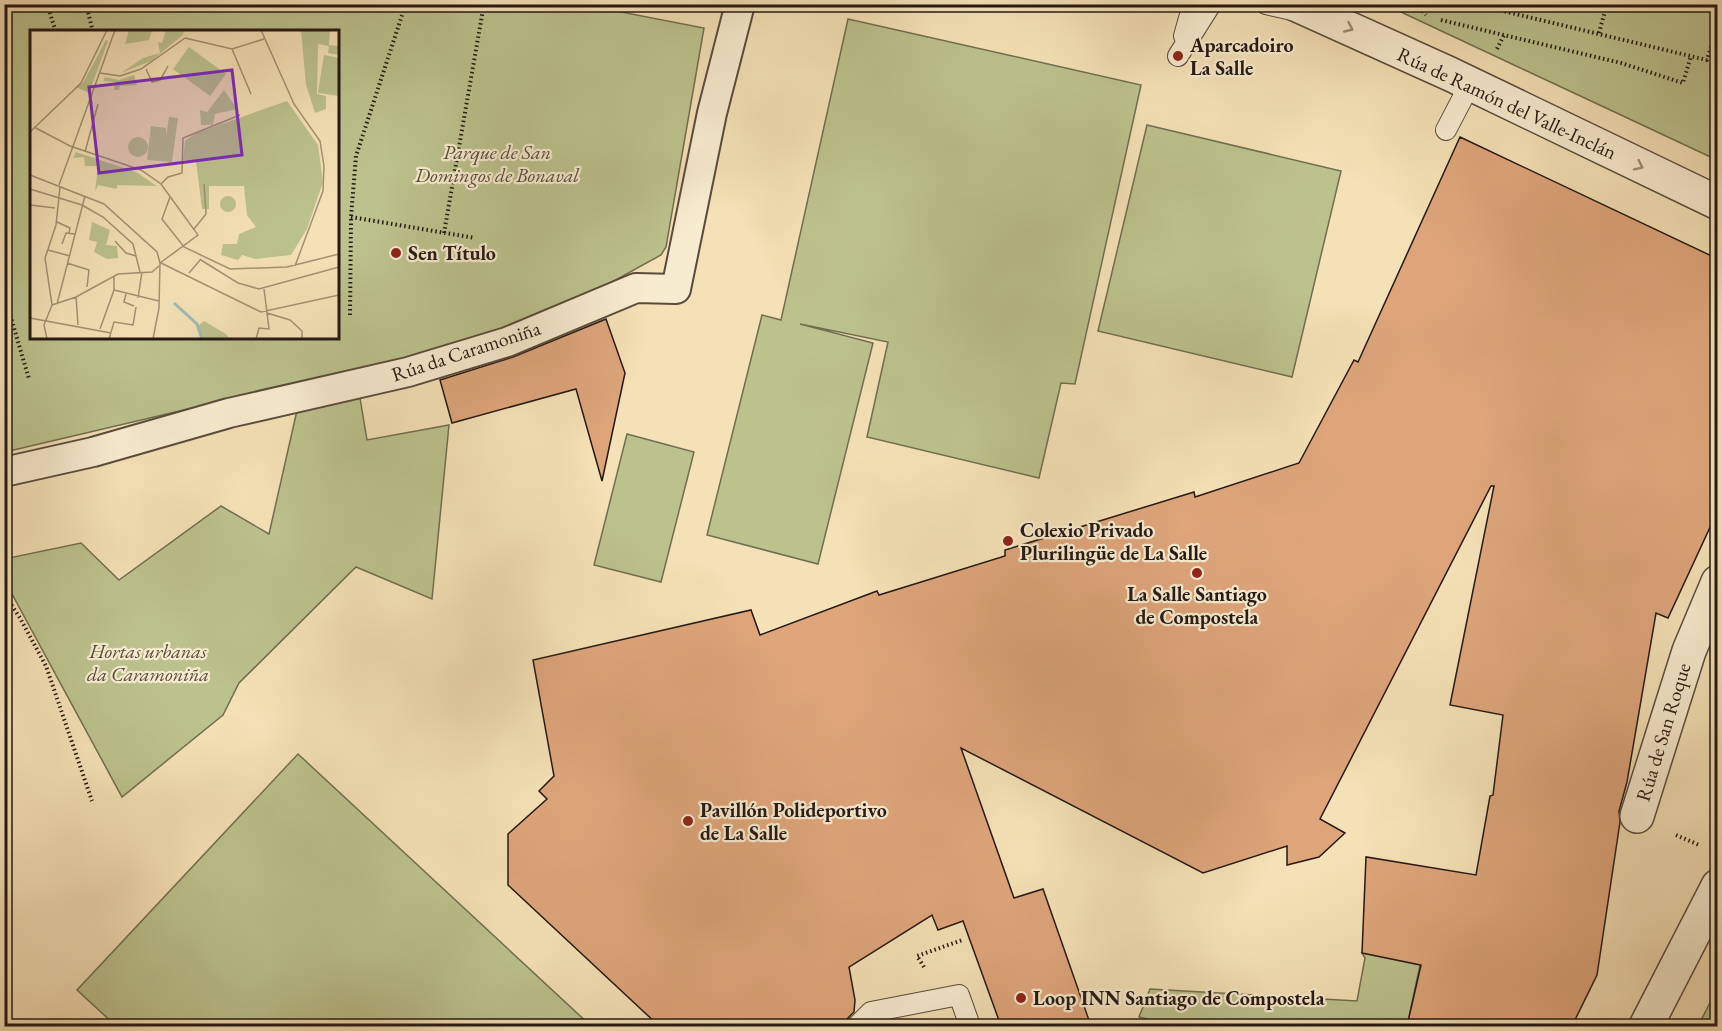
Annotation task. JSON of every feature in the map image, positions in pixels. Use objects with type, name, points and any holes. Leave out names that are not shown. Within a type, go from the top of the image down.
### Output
[{"type":"street","name":"Rúa da Caramoniña","points":[[4,472],[93,452],[230,413],[408,372],[507,342],[636,288],[676,289],[712,113],[740,4]]},
{"type":"street","name":"Rúa de Ramón del Valle-Inclán","points":[[1307,10],[1470,84],[1718,203]]},
{"type":"street","name":"Rúa de San Roque","points":[[1637,816],[1689,651],[1718,582]]},
{"type":"street","points":[[1646,1026],[1718,886]]},
{"type":"lane","points":[[1193,4],[1178,56],[1211,4]]},
{"type":"lane","points":[[1266,4],[1307,10]]},
{"type":"lane","points":[[1446,130],[1470,84]]},
{"type":"lane","points":[[857,1026],[871,1011],[959,995],[970,1026]]},
{"type":"path","points":[[4,12],[35,4]]},
{"type":"path","points":[[47,4],[55,30]]},
{"type":"path","points":[[86,4],[92,30]]},
{"type":"path","points":[[350,315],[351,217],[356,156],[405,6],[401,4]]},
{"type":"path","points":[[444,233],[483,4]]},
{"type":"path","points":[[1417,4],[1427,17]]},
{"type":"path","points":[[1474,4],[1707,60],[1718,25]]},
{"type":"path","points":[[1599,33],[1606,4]]},
{"type":"path","points":[[1450,22],[1621,63],[1683,83],[1691,56]]},
{"type":"path","points":[[1494,54],[1504,36]]},
{"type":"path","points":[[351,217],[475,238]]},
{"type":"path","points":[[4,294],[29,379]]},
{"type":"path","points":[[4,594],[46,666],[92,801]]},
{"type":"green space","name":"Parque de San Domingos de Bonaval","points":[[580,4],[704,28],[666,247],[661,255],[574,303],[436,356],[371,366],[5,452],[4,5]]},
{"type":"green space","points":[[1386,5],[1717,5],[1717,160]]},
{"type":"green space","points":[[848,19],[1141,85],[1075,384],[1061,383],[1039,478],[867,437],[888,342],[800,324],[873,343],[818,564],[707,535],[762,315],[781,320]]},
{"type":"green space","points":[[1147,125],[1341,171],[1292,377],[1098,331]]},
{"type":"green space","name":"Hortas urbanas da Caramoniña","points":[[359,392],[367,440],[449,425],[432,599],[356,567],[239,683],[223,715],[122,797],[5,581],[4,559],[81,543],[119,580],[221,506],[269,534],[298,406]]},
{"type":"green space","points":[[627,434],[694,452],[661,582],[594,565]]},
{"type":"green space","points":[[298,754],[591,1026],[116,1026],[77,990]]},
{"type":"green space","points":[[1362,953],[1420,965],[1407,1026],[1161,1026],[1161,1022],[1139,1017],[1150,989],[1357,1001],[1365,958]]},
{"type":"green space","points":[[1717,989],[1717,1026],[1698,1026]]},
{"type":"building","points":[[1460,137],[1718,259],[1718,510],[1668,618],[1656,613],[1627,782],[1619,811],[1620,822],[1597,975],[1572,1026],[1407,1026],[1421,965],[1362,953],[1366,857],[1476,875],[1490,796],[1493,795],[1503,715],[1450,705],[1494,486],[1491,486],[1320,819],[1345,833],[1319,857],[1287,865],[1287,846],[1203,873],[961,748],[1014,898],[1043,889],[1091,1026],[1001,1026],[963,921],[938,930],[932,915],[849,967],[855,1000],[854,1012],[848,1018],[845,1026],[659,1026],[508,885],[508,834],[547,799],[539,791],[554,776],[533,660],[751,610],[760,635],[877,591],[879,595],[1005,556],[1005,550],[1194,492],[1195,497],[1299,463],[1354,360],[1358,362]]},
{"type":"building","points":[[606,319],[625,373],[602,481],[576,389],[452,423],[440,380],[513,357]]},
{"type":"place","name":"Aparcadoiro La Salle","points":[[1178,56]]},
{"type":"place","name":"Sen Título","points":[[396,253]]},
{"type":"place","name":"Colexio Privado Plurilingüe de La Salle","points":[[1008,541]]},
{"type":"place","name":"La Salle Santiago de Compostela","points":[[1197,573]]},
{"type":"place","name":"Pavillón Polideportivo de La Salle","points":[[688,821]]},
{"type":"place","name":"Loop INN Santiago de Compostela","points":[[1021,998]]}]
